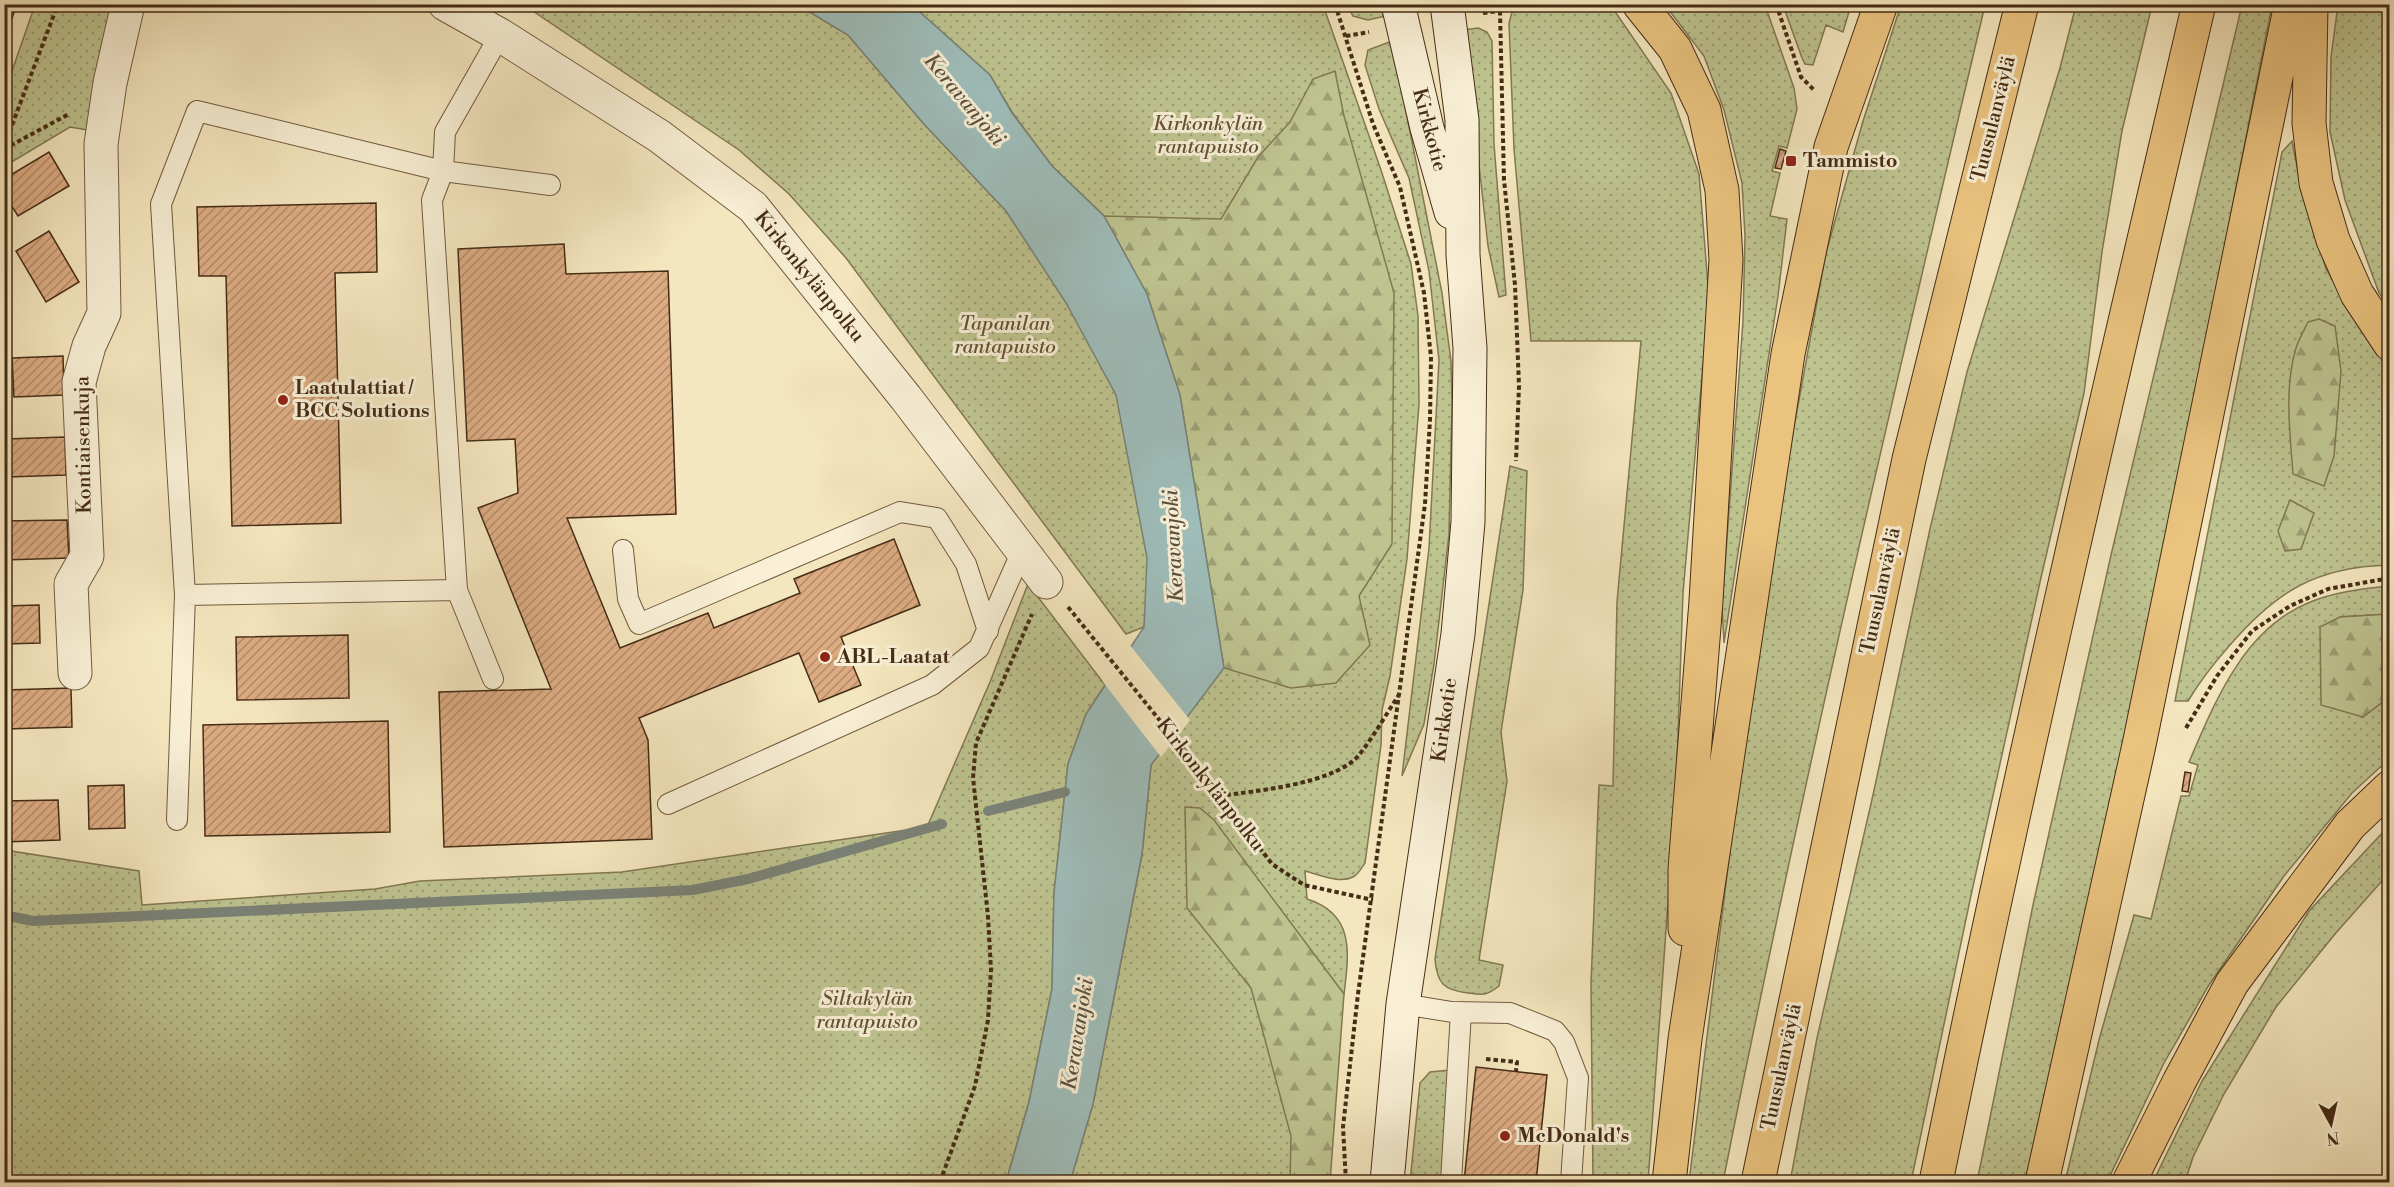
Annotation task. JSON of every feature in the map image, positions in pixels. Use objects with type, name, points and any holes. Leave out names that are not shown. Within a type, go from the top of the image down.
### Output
[{"type":"highway","points":[[1639,4],[1676,49],[1704,110],[1722,190],[1726,260],[1706,601],[1684,869],[1685,1039]]},
{"type":"highway","points":[[1669,1182],[1685,1039],[1788,354],[1831,147],[1881,4]]},
{"type":"highway","name":"Tuusulanväylä","points":[[1758,1182],[1909,459],[2022,4]]},
{"type":"highway","points":[[1936,1182],[2000,878],[2097,443],[2199,4]]},
{"type":"highway","points":[[2042,1182],[2139,745],[2291,4]]},
{"type":"highway","points":[[2311,4],[2309,123],[2316,183],[2333,240],[2357,294],[2390,344]]},
{"type":"highway","points":[[2129,1182],[2232,983],[2350,825],[2390,787]]},
{"type":"street","name":"Kontiaisenkuja","points":[[75,673],[71,584],[87,556],[80,382],[89,346],[104,313],[101,144],[110,83],[128,4]]},
{"type":"street","name":"Kirkonkylänpolku","points":[[445,4],[500,35],[659,136],[753,207],[906,398],[1046,582]]},
{"type":"street","name":"Kirkkotie","points":[[1398,4],[1427,128],[1463,255]]},
{"type":"street","name":"Kirkkotie","points":[[1387,1182],[1404,1004],[1458,634],[1468,522],[1470,348],[1463,255],[1462,120],[1448,4]]},
{"type":"lane","points":[[493,679],[457,590],[432,200],[444,171],[445,132],[500,35]]},
{"type":"lane","points":[[177,820],[185,595],[162,204],[197,111],[444,171],[550,185]]},
{"type":"lane","points":[[623,550],[628,599],[639,624],[900,512],[937,518],[966,564],[988,631]]},
{"type":"lane","points":[[668,804],[932,685],[979,648],[1022,551]]},
{"type":"lane","points":[[185,595],[457,590]]},
{"type":"lane","points":[[1404,1004],[1461,1012],[1510,1013],[1555,1031],[1564,1042],[1578,1078],[1571,1182]]},
{"type":"lane","points":[[1451,1182],[1461,1012]]},
{"type":"path","points":[[4,148],[58,4]]},
{"type":"path","points":[[1335,4],[1373,124],[1400,187],[1424,293],[1431,357],[1425,504],[1358,994],[1343,1127],[1346,1182]]},
{"type":"path","points":[[1776,4],[1801,77],[1814,91]]},
{"type":"path","points":[[1500,10],[1504,180],[1515,285],[1519,386],[1516,461]]},
{"type":"path","points":[[4,148],[66,114],[106,109]]},
{"type":"path","points":[[2186,728],[2217,675],[2252,631],[2290,606],[2328,589],[2390,578]]},
{"type":"path","points":[[940,1182],[975,1086],[988,1020],[991,970],[988,916],[973,778],[976,743],[1046,582]]},
{"type":"path","name":"Kirkonkylänpolku","points":[[1081,621],[1204,774],[1272,864],[1304,885],[1372,900]]},
{"type":"path","points":[[1219,796],[1263,790],[1327,776],[1358,757],[1401,692]]},
{"type":"green space","points":[[1783,4],[1851,5],[1843,32],[1826,25],[1813,65],[1805,64],[1802,58]]},
{"type":"green space","points":[[35,5],[116,5],[87,130],[70,127],[5,166],[5,91]]},
{"type":"green space","name":"Tapanilan rantapuisto","points":[[524,5],[798,5],[848,35],[923,123],[1006,211],[1113,370],[1153,558],[1144,627],[1126,634],[846,258],[789,194],[739,150]]},
{"type":"green space","name":"Kirkonkylän rantapuisto","points":[[912,5],[1323,5],[1381,170],[1411,264],[1418,316],[1419,404],[1407,559],[1390,676],[1382,710],[1381,745],[1365,863],[1357,875],[1347,879],[1335,879],[1305,871],[1307,899],[1334,914],[1341,925],[1347,950],[1344,994],[1309,949],[1308,1182],[1070,1182],[1093,1104],[1142,855],[1151,765],[1224,667],[1180,395],[1104,216],[1052,166],[1012,112],[990,75]]},
{"type":"green space","points":[[1347,5],[1384,5],[1386,16],[1368,20],[1353,16]]},
{"type":"green space","points":[[1514,5],[1606,5],[1614,10],[1671,93],[1699,174],[1709,297],[1683,593],[1676,790],[1648,1182],[1593,1182],[1591,984],[1599,785],[1613,786],[1617,602],[1641,341],[1531,341],[1514,149],[1509,23]]},
{"type":"green space","points":[[1665,5],[1765,5],[1794,88],[1797,109],[1787,148],[1779,146],[1772,171],[1780,173],[1770,216],[1787,219],[1778,296],[1724,643],[1722,606],[1743,321],[1745,236],[1742,183],[1724,110],[1704,56]]},
{"type":"green space","points":[[1901,5],[1985,5],[1816,740],[1723,1182],[1689,1182],[1742,754],[1780,503],[1826,253],[1863,121]]},
{"type":"green space","points":[[2076,5],[2152,5],[2122,131],[2102,252],[2084,393],[1970,900],[1911,1182],[1790,1182],[1817,1038],[1967,372],[2060,68]]},
{"type":"green space","points":[[2242,5],[2272,5],[2086,932],[2027,1182],[1977,1182],[2033,905],[2111,555]]},
{"type":"green space","points":[[2338,5],[2389,5],[2389,307],[2379,293],[2345,200],[2330,132],[2331,57]]},
{"type":"green space","points":[[1478,28],[1487,32],[1492,41],[1494,144],[1506,295],[1499,297],[1488,246],[1464,30]]},
{"type":"green space","points":[[1392,41],[1442,293],[1451,361],[1452,405],[1449,534],[1434,664],[1424,724],[1402,776],[1429,548],[1439,360],[1429,271],[1409,178],[1379,109],[1365,65],[1368,50]]},
{"type":"green space","points":[[1335,71],[1344,116],[1394,293],[1392,544],[1359,596],[1370,645],[1336,683],[1291,688],[1224,668],[1180,395],[1147,294],[1104,216],[1221,219],[1258,157],[1290,122],[1313,79]]},
{"type":"green space","points":[[2292,141],[2301,187],[2326,269],[2382,360],[2389,367],[2389,565],[2363,567],[2319,577],[2282,596],[2247,626],[2208,672],[2188,701],[2175,701],[2282,152]]},
{"type":"green space","points":[[2319,319],[2335,326],[2341,371],[2334,456],[2324,486],[2293,474],[2289,427],[2290,379],[2296,348],[2308,322]]},
{"type":"green space","points":[[1510,466],[1527,471],[1523,590],[1501,732],[1507,781],[1479,960],[1503,965],[1499,986],[1488,993],[1478,994],[1453,990],[1443,984],[1435,959]]},
{"type":"green space","points":[[2290,500],[2314,513],[2301,549],[2285,551],[2278,531]]},
{"type":"green space","name":"Siltakylän rantapuisto","points":[[1028,584],[1105,685],[1086,714],[1068,764],[1054,893],[1052,989],[1029,1102],[1006,1182],[5,1182],[4,850],[139,871],[142,905],[375,889],[420,881],[622,872],[927,827],[990,682]]},
{"type":"green space","points":[[2389,586],[2389,614],[2340,617],[2363,717],[2389,697],[2389,759],[2352,793],[2284,876],[2209,985],[2164,1063],[2107,1182],[2065,1182],[2099,1040],[2134,915],[2151,919],[2181,796],[2189,796],[2198,765],[2189,762],[2221,692],[2249,649],[2285,615],[2328,596]]},
{"type":"green space","points":[[2389,614],[2389,697],[2363,717],[2321,705],[2320,627],[2340,617]]},
{"type":"green space","points":[[1185,807],[1200,808],[1214,820],[1344,994],[1330,1182],[1290,1182],[1291,1136],[1251,988],[1187,908]]},
{"type":"green space","points":[[2389,826],[2389,873],[2335,934],[2276,1007],[2224,1094],[2193,1157],[2185,1182],[2153,1182],[2202,1081],[2309,911]]},
{"type":"green space","points":[[1450,1070],[1443,1182],[1410,1182],[1420,1083],[1430,1072]]},
{"type":"water","name":"Keravanjoki","points":[[798,5],[912,5],[990,75],[1012,113],[1052,166],[1104,216],[1147,294],[1180,395],[1224,668],[1151,765],[1142,854],[1093,1104],[1070,1182],[1006,1182],[1029,1102],[1052,989],[1054,893],[1068,764],[1086,714],[1144,627],[1147,558],[1116,395],[1066,303],[1006,211],[923,123],[848,35]]},
{"type":"pier","points":[[1129,644],[1190,720],[1161,757],[1103,682]]},
{"type":"building","points":[[4,4],[17,4],[4,41]]},
{"type":"building","points":[[1780,149],[1786,151],[1781,169],[1775,168]]},
{"type":"building","points":[[49,152],[69,186],[18,216],[4,194],[4,179]]},
{"type":"building","name":"Laatulattiat / BCC Solutions","points":[[376,203],[377,272],[335,273],[341,523],[232,526],[226,276],[199,276],[197,207]]},
{"type":"building","points":[[49,231],[79,282],[46,302],[16,251]]},
{"type":"building","points":[[564,244],[566,274],[668,271],[676,514],[567,518],[620,648],[708,613],[714,628],[800,593],[794,579],[894,539],[920,605],[841,637],[861,685],[819,702],[799,653],[639,718],[648,740],[652,839],[444,847],[439,692],[551,689],[478,508],[518,493],[515,439],[467,441],[458,249]]},
{"type":"building","points":[[63,356],[64,395],[14,397],[12,358]]},
{"type":"building","points":[[65,437],[66,475],[8,477],[6,439]]},
{"type":"building","points":[[67,520],[69,558],[4,560],[4,521]]},
{"type":"building","points":[[39,605],[40,643],[4,644],[4,606]]},
{"type":"building","points":[[348,635],[349,698],[237,700],[236,637]]},
{"type":"building","points":[[71,688],[72,727],[6,729],[5,690]]},
{"type":"building","points":[[388,721],[390,832],[205,836],[203,725]]},
{"type":"building","points":[[2185,772],[2191,773],[2188,792],[2182,791]]},
{"type":"building","points":[[124,785],[125,828],[89,829],[88,786]]},
{"type":"building","points":[[58,800],[60,840],[4,842],[4,801]]},
{"type":"building","name":"McDonald's","points":[[1476,1067],[1547,1075],[1536,1182],[1464,1182]]},
{"type":"waterway","points":[[988,811],[1065,792]]},
{"type":"waterway","points":[[4,915],[33,921],[693,890],[748,879],[942,824]]},
{"type":"place","name":"Tammisto","points":[[1791,161]]},
{"type":"place","name":"Laatulattiat / BCC Solutions","points":[[283,400]]},
{"type":"place","name":"ABL-Laatat","points":[[825,657]]},
{"type":"place","name":"McDonald's","points":[[1505,1136]]}]
